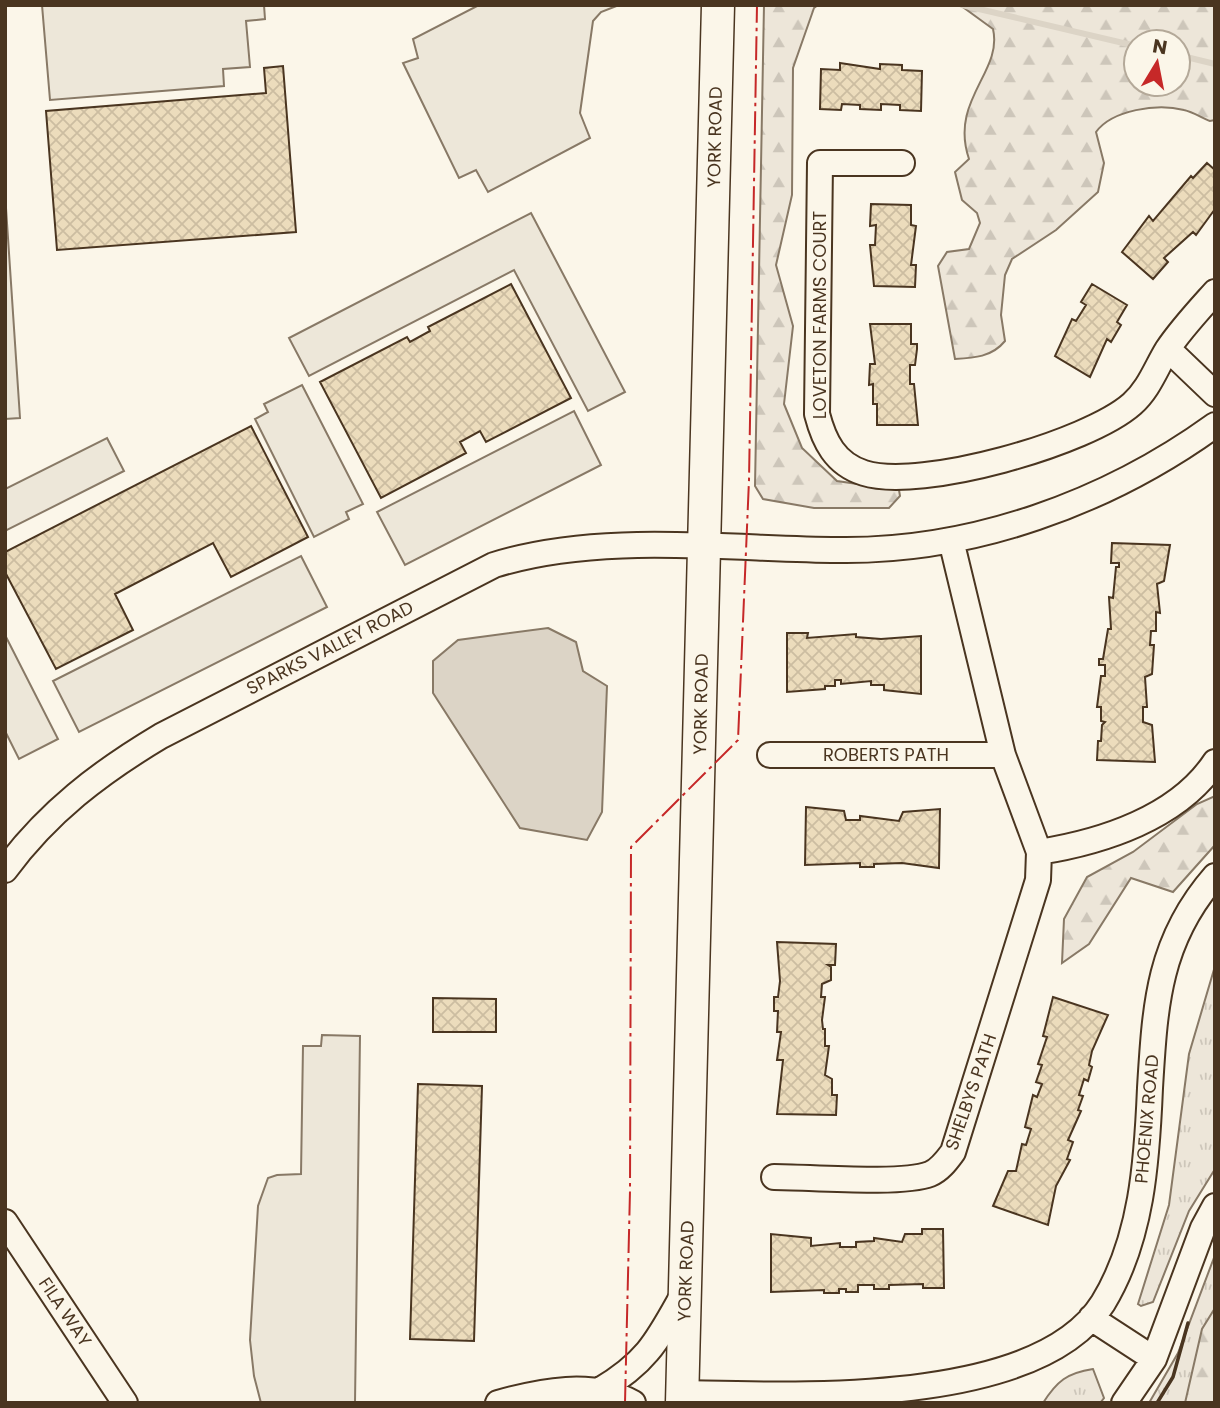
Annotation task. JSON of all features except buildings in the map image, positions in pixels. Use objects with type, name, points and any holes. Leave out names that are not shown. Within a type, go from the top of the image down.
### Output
[{"type":"main road","name":"YORK ROAD","points":[[683,1398],[718,5]]},
{"type":"street","name":"LOVETON FARMS COURT","points":[[902,163],[820,163],[817,414],[823,437],[838,460],[864,474],[900,477],[946,473],[1004,459],[1072,437],[1133,403],[1145,389],[1168,349],[1215,292]]},
{"type":"street","points":[[1168,349],[1215,394]]},
{"type":"street","name":"SPARKS VALLEY ROAD","points":[[5,870],[40,825],[73,794],[115,763],[161,736],[471,575],[521,557],[579,548],[893,549],[951,540],[1009,526],[1067,506],[1132,478],[1215,425]]},
{"type":"street","points":[[951,540],[1003,755],[1039,852],[1080,845],[1129,828],[1184,795],[1215,762]]},
{"type":"street","name":"ROBERTS PATH","points":[[770,755],[1003,755]]},
{"type":"street","name":"SHELBYS PATH","points":[[774,1177],[892,1179],[930,1174],[944,1165],[953,1152],[1025,925],[1038,880],[1039,852]]},
{"type":"street","name":"PHOENIX ROAD","points":[[683,1398],[879,1393],[954,1382],[1047,1351],[1091,1318],[1122,1266],[1136,1217],[1146,1162],[1155,1008],[1163,965],[1179,928],[1200,892],[1215,876]]},
{"type":"street","points":[[1124,1403],[1154,1359],[1203,1228],[1215,1206]]},
{"type":"street","name":"FILA WAY","points":[[5,1222],[125,1403]]},
{"type":"street","points":[[600,1390],[629,1373],[651,1351],[685,1290]]},
{"type":"street","points":[[1091,1318],[1154,1359]]},
{"type":"street","points":[[499,1403],[553,1392],[600,1390],[633,1403]]},
{"type":"green space","points":[[764,5],[818,5],[814,8],[793,68],[792,195],[776,265],[793,326],[784,404],[802,448],[837,481],[899,490],[900,496],[889,508],[814,508],[763,499],[755,486]]},
{"type":"green space","points":[[960,5],[1215,5],[1215,120],[1210,121],[1184,110],[1161,107],[1136,110],[1103,124],[1096,132],[1104,163],[1098,192],[1056,230],[1012,259],[1005,275],[1001,315],[1005,341],[988,353],[955,359],[938,266],[947,252],[969,249],[980,223],[977,213],[962,200],[955,172],[969,159],[965,138],[966,120],[970,103],[991,59],[993,29]]},
{"type":"green space","points":[[1215,796],[1215,845],[1173,892],[1131,878],[1089,944],[1062,963],[1064,919],[1087,877],[1133,852],[1197,804]]},
{"type":"green space","points":[[1215,966],[1215,1169],[1189,1211],[1153,1302],[1141,1306],[1138,1304],[1169,1205],[1189,1054]]},
{"type":"green space","points":[[1215,1255],[1215,1403],[1149,1403],[1178,1353]]},
{"type":"green space","points":[[1215,1308],[1215,1403],[1185,1403],[1202,1329]]},
{"type":"green space","points":[[1093,1369],[1104,1398],[1100,1403],[1043,1403],[1064,1379]]},
{"type":"shaded area","points":[[42,5],[264,5],[265,19],[246,21],[250,67],[223,69],[224,86],[50,100]]},
{"type":"shaded area","points":[[479,5],[619,5],[601,12],[593,21],[580,113],[590,138],[488,192],[476,170],[459,178],[403,63],[418,58],[413,39]]},
{"type":"shaded area","points":[[5,193],[20,418],[5,419]]},
{"type":"shaded area","points":[[531,213],[625,392],[588,411],[514,270],[309,376],[289,338]]},
{"type":"shaded area","points":[[302,385],[363,504],[346,512],[349,519],[314,537],[255,419],[268,412],[264,404]]},
{"type":"shaded area","points":[[574,411],[601,465],[405,565],[377,512]]},
{"type":"shaded area","points":[[107,438],[124,471],[5,531],[5,489]]},
{"type":"shaded area","points":[[301,556],[327,607],[79,732],[53,681]]},
{"type":"shaded area","points":[[548,628],[576,642],[583,671],[607,686],[602,812],[587,840],[520,828],[433,693],[433,661],[458,640]]},
{"type":"shaded area","points":[[5,635],[58,739],[19,759],[5,731]]},
{"type":"shaded area","points":[[322,1035],[360,1036],[355,1403],[261,1403],[254,1376],[250,1340],[258,1206],[268,1178],[301,1174],[303,1046],[321,1046]]},
{"type":"waterway","points":[[962,5],[1122,43]]},
{"type":"waterway","points":[[1192,58],[1215,64]]},
{"type":"wall","points":[[1157,1403],[1173,1377],[1188,1323]]},
{"type":"power","points":[[625,1403],[630,1191],[631,847],[738,740],[749,480],[757,5]]}]
